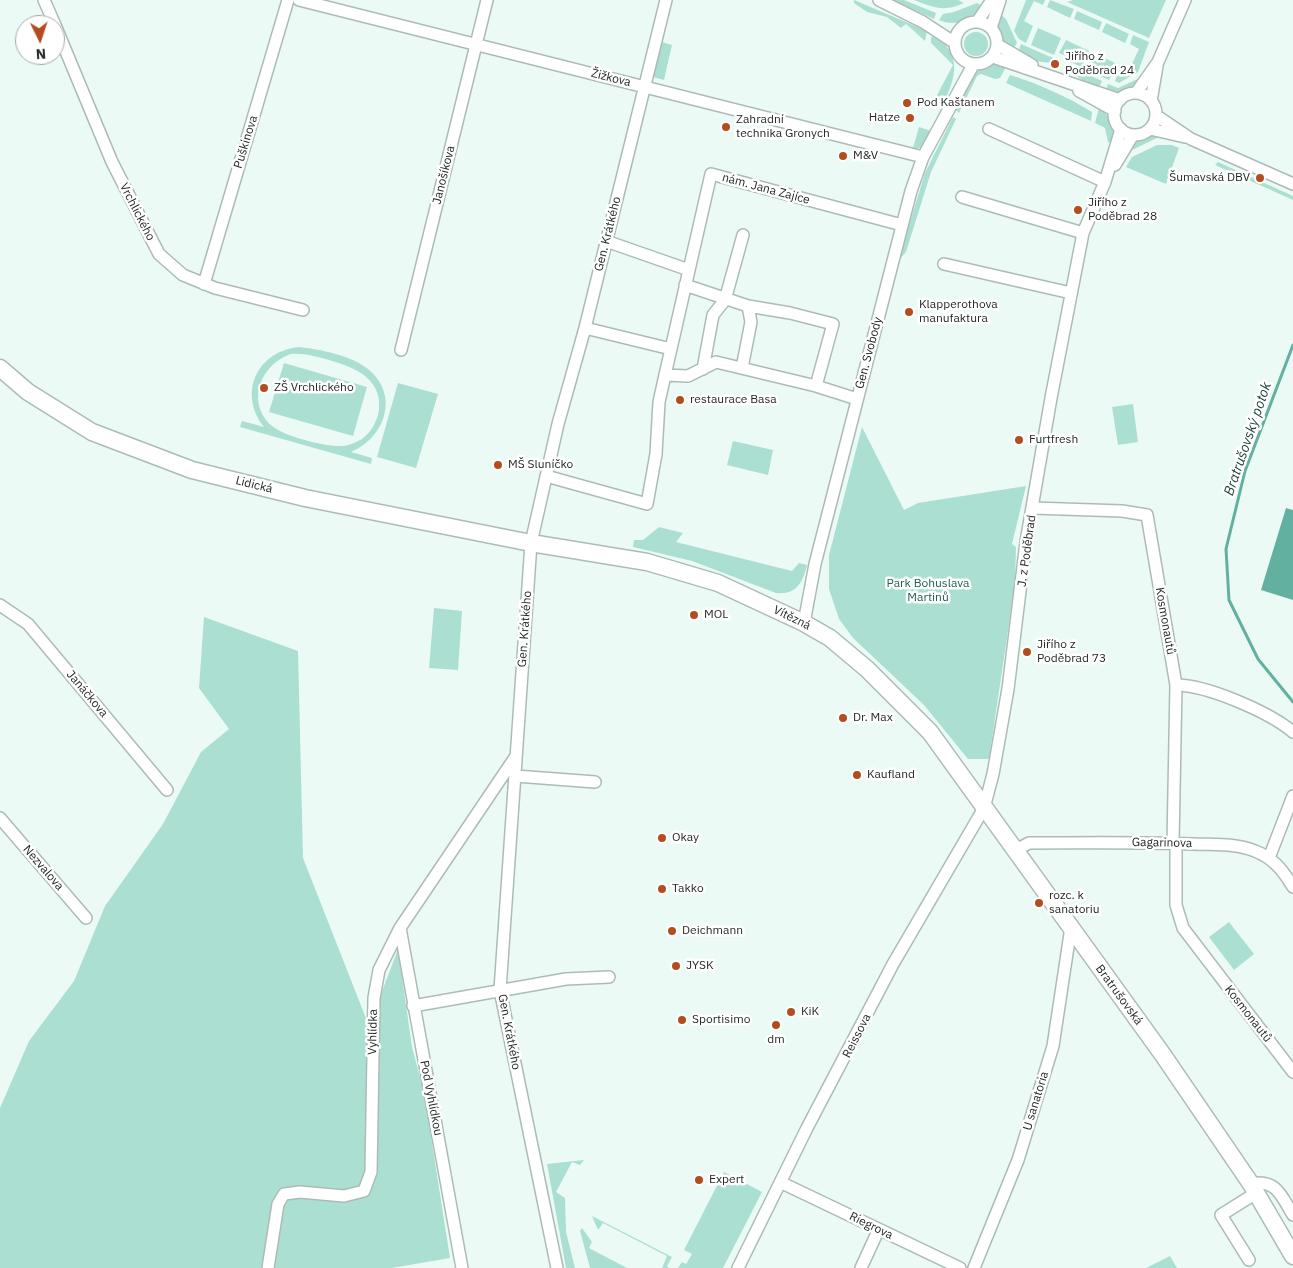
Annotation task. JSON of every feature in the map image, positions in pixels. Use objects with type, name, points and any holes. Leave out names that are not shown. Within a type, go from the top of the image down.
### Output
[{"type":"main road","name":"Lidická","points":[[0,368],[28,392],[92,432],[192,470],[305,498],[531,543]]},
{"type":"main road","name":"Vítězná","points":[[531,543],[648,562],[718,583],[804,623],[830,638],[867,669],[930,732],[984,808]]},
{"type":"main road","name":"Bratrušovská","points":[[984,808],[1071,927],[1253,1188],[1293,1256]]},
{"type":"street","name":"Vrchlického","points":[[44,0],[51,15]]},
{"type":"street","name":"Puškinova","points":[[204,284],[288,0]]},
{"type":"street","name":"Žižkova","points":[[299,0],[923,157]]},
{"type":"street","name":"Janošíkova","points":[[401,350],[487,0]]},
{"type":"street","name":"Gen. Krátkého","points":[[557,1268],[500,990],[531,543],[546,476],[585,328],[643,86],[666,0]]},
{"type":"street","points":[[879,0],[923,22],[955,43],[962,59],[973,64],[987,62],[993,58],[998,45],[997,38],[991,28],[977,22]]},
{"type":"street","points":[[955,43],[959,31],[964,26],[977,22],[992,0]]},
{"type":"street","points":[[991,28],[1000,0]]},
{"type":"street","points":[[1157,116],[1150,129],[1133,135],[1121,129],[1115,117],[1115,111],[1120,100],[1136,93],[1158,62],[1185,0]]},
{"type":"street","points":[[923,22],[959,31]]},
{"type":"street","points":[[998,45],[1115,111]]},
{"type":"street","name":"Vrchlického","points":[[65,49],[112,162],[159,254],[183,275],[204,284],[303,310]]},
{"type":"street","points":[[993,58],[1120,100]]},
{"type":"street","name":"Gen. Svobody","points":[[958,91],[962,59]]},
{"type":"street","points":[[1158,62],[1151,101],[1157,116],[1191,139]]},
{"type":"street","name":"Gen. Svobody","points":[[804,623],[815,564],[911,191],[923,157],[973,64]]},
{"type":"street","points":[[1136,93],[1151,101]]},
{"type":"street","points":[[989,129],[1105,182]]},
{"type":"street","name":"J. z Poděbrad","points":[[984,808],[993,774],[1008,689],[1026,542],[1083,233],[1105,182],[1121,129]]},
{"type":"street","points":[[1150,129],[1191,139],[1293,184]]},
{"type":"street","name":"J. z Poděbrad","points":[[1105,182],[1133,135]]},
{"type":"street","name":"nám. Jana Zajíce","points":[[546,476],[647,504],[656,454],[660,402],[665,376],[711,174],[902,224]]},
{"type":"street","points":[[962,197],[1083,233]]},
{"type":"street","points":[[703,369],[713,315],[725,300],[743,235]]},
{"type":"street","points":[[606,241],[689,270]]},
{"type":"street","points":[[944,264],[1071,293]]},
{"type":"street","points":[[685,285],[725,300],[833,324],[816,386]]},
{"type":"street","points":[[742,368],[751,322],[748,306]]},
{"type":"street","points":[[585,328],[671,349]]},
{"type":"street","points":[[665,376],[688,376],[716,362],[816,386],[857,399]]},
{"type":"street","name":"Kosmonautů","points":[[1033,508],[1122,511],[1147,515],[1176,686],[1174,843],[1176,905],[1183,928],[1293,1072]]},
{"type":"street","name":"Janáčkova","points":[[0,605],[28,624],[167,790]]},
{"type":"street","points":[[1176,686],[1189,685],[1219,694],[1267,716],[1293,732]]},
{"type":"street","name":"Vyhlídka","points":[[268,1268],[278,1204],[284,1194],[300,1192],[344,1196],[364,1191],[371,1172],[374,998],[379,970],[400,928],[517,754]]},
{"type":"street","points":[[516,776],[595,782]]},
{"type":"street","points":[[1269,858],[1293,796]]},
{"type":"street","name":"Reissova","points":[[738,1268],[782,1183],[807,1128],[893,964],[984,808]]},
{"type":"street","name":"Nezvalova","points":[[0,818],[86,918]]},
{"type":"street","name":"Gagarinova","points":[[1016,850],[1029,843],[1174,843],[1237,846],[1254,850],[1269,858],[1284,871],[1293,886]]},
{"type":"street","name":"U sanatoria","points":[[974,1268],[1018,1160],[1053,1046],[1071,927]]},
{"type":"street","name":"Pod Vyhlídkou","points":[[400,928],[462,1268]]},
{"type":"street","points":[[413,1006],[566,979],[609,977]]},
{"type":"street","points":[[1249,1260],[1221,1215],[1262,1181],[1276,1188],[1293,1215]]},
{"type":"street","name":"Riegrova","points":[[782,1183],[960,1268]]},
{"type":"street","points":[[861,1268],[878,1230]]},
{"type":"green space","points":[[854,0],[927,31],[925,41],[906,24],[901,28],[887,17],[867,12],[854,3]]},
{"type":"green space","points":[[892,0],[904,0],[936,13],[934,19]]},
{"type":"green space","points":[[914,0],[958,0],[964,3],[957,6],[939,8]]},
{"type":"green space","points":[[1026,0],[1045,0],[1043,5],[1034,1],[1024,21],[1033,26],[1026,43],[1019,39],[1014,31]]},
{"type":"green space","points":[[1050,0],[1074,9],[1070,18],[1047,7]]},
{"type":"green space","points":[[1073,0],[1166,0],[1149,38],[1067,2]]},
{"type":"green space","points":[[977,3],[983,6],[974,15],[963,21],[952,23],[939,20],[943,14]]},
{"type":"green space","points":[[1077,11],[1102,22],[1099,30],[1074,19]]},
{"type":"green space","points":[[1000,14],[1006,19],[1017,43],[1013,49],[1004,43],[1000,34],[998,25]]},
{"type":"green space","points":[[1106,23],[1129,34],[1125,43],[1102,32]]},
{"type":"green space","points":[[1038,28],[1061,38],[1054,55],[1031,45]]},
{"type":"green space","points":[[976,32],[985,35],[988,44],[985,53],[976,56],[967,53],[964,44],[967,35]]},
{"type":"green space","points":[[934,35],[943,42],[953,58],[954,75],[943,104],[936,97],[953,65],[931,43],[931,38]]},
{"type":"green space","points":[[1133,35],[1149,42],[1138,72],[1119,83],[1115,81],[1121,65],[1130,68],[1139,49],[1130,44]]},
{"type":"green space","points":[[1066,40],[1089,51],[1082,67],[1065,60],[1066,56],[1059,53]]},
{"type":"green space","points":[[662,42],[672,45],[664,80],[653,77]]},
{"type":"green space","points":[[1021,44],[1053,58],[1051,63],[1034,61],[1018,53]]},
{"type":"green space","points":[[1094,53],[1117,64],[1109,80],[1086,70]]},
{"type":"green space","points":[[995,64],[1006,67],[1000,78],[995,79],[981,74],[977,76],[959,113],[956,110],[965,87],[973,75],[978,70]]},
{"type":"green space","points":[[1073,68],[1102,81],[1099,88],[1070,72]]},
{"type":"green space","points":[[1010,75],[1052,91],[1082,106],[1092,112],[1091,121],[1006,83]]},
{"type":"green space","points":[[1142,77],[1131,88],[1122,92],[1106,90],[1108,84],[1118,88]]},
{"type":"green space","points":[[1099,108],[1112,123],[1112,143],[1108,142],[1105,128],[1095,123]]},
{"type":"green space","points":[[953,117],[956,119],[931,172],[906,252],[898,261],[925,173]]},
{"type":"green space","points":[[919,127],[931,131],[922,147],[915,149],[913,148]]},
{"type":"green space","points":[[1153,135],[1161,136],[1130,151],[1134,143]]},
{"type":"green space","points":[[1157,145],[1172,145],[1179,148],[1166,184],[1126,167],[1132,157]]},
{"type":"green space","points":[[1218,162],[1293,196],[1293,200],[1215,165]]},
{"type":"green space","points":[[299,347],[335,354],[361,364],[378,379],[384,391],[386,403],[380,426],[372,437],[351,452],[372,458],[371,464],[240,427],[242,421],[264,427],[256,414],[252,400],[252,387],[256,375],[263,365],[272,356],[285,350]],"holes":[[[296,354],[312,356],[350,367],[366,376],[372,383],[379,399],[379,410],[373,426],[362,439],[344,446],[315,443],[278,430],[264,416],[259,406],[258,395],[265,375],[280,359]]]},
{"type":"green space","points":[[284,363],[367,387],[353,436],[269,412]]},
{"type":"green space","points":[[398,383],[438,394],[416,468],[377,457]]},
{"type":"green space","points":[[1133,404],[1138,442],[1118,445],[1112,407]]},
{"type":"green space","name":"Park Bohuslava Martinů","points":[[862,427],[904,510],[918,503],[1026,486],[1012,544],[1016,547],[1015,583],[989,759],[968,759],[924,705],[853,638],[839,619],[829,589],[829,555]]},
{"type":"green space","points":[[733,441],[773,450],[768,475],[727,465]]},
{"type":"green space","points":[[659,527],[683,533],[676,542],[792,571],[799,563],[807,565],[801,582],[794,590],[776,593],[692,561],[633,547],[634,540],[643,540]]},
{"type":"green space","points":[[434,608],[462,611],[458,670],[429,668]]},
{"type":"green space","points":[[204,617],[298,651],[303,858],[369,1026],[398,949],[412,1047],[424,1092],[450,1258],[392,1268],[0,1268],[0,1108],[29,1041],[74,981],[105,906],[163,824],[201,752],[229,729],[199,688]]},
{"type":"green space","points":[[1229,922],[1254,954],[1234,970],[1209,937]]},
{"type":"green space","points":[[584,1160],[580,1165],[572,1162],[556,1192],[565,1198],[566,1232],[575,1268],[566,1268],[547,1164]]},
{"type":"green space","points":[[724,1172],[762,1192],[723,1268],[678,1268],[682,1262],[686,1264],[692,1254],[684,1250]]},
{"type":"green space","points":[[592,1216],[672,1257],[667,1266],[669,1268],[662,1268],[667,1256],[603,1223],[598,1230]]},
{"type":"green space","points":[[582,1228],[592,1242],[589,1248],[627,1268],[590,1268],[580,1231]]},
{"type":"green space","points":[[1170,1256],[1177,1268],[1146,1268]]},
{"type":"shaded area","points":[[1286,508],[1293,510],[1293,600],[1261,590]]},
{"type":"waterway","name":"Bratrušovský potok","points":[[1293,345],[1245,471],[1226,549],[1229,600],[1258,659],[1293,702]]},
{"type":"place","name":"Jiřího z Poděbrad 24","points":[[1055,64]]},
{"type":"place","name":"Pod Kaštanem","points":[[907,103]]},
{"type":"place","name":"Hatze","points":[[910,118]]},
{"type":"place","name":"Zahradní technika Gronych","points":[[726,127]]},
{"type":"place","name":"M&V","points":[[843,156]]},
{"type":"place","name":"Šumavská DBV","points":[[1260,178]]},
{"type":"place","name":"Jiřího z Poděbrad 28","points":[[1078,210]]},
{"type":"place","name":"Klapperothova manufaktura","points":[[909,312]]},
{"type":"place","name":"ZŠ Vrchlického","points":[[264,388]]},
{"type":"place","name":"restaurace Basa","points":[[680,400]]},
{"type":"place","name":"Furtfresh","points":[[1019,440]]},
{"type":"place","name":"MŠ Sluníčko","points":[[498,465]]},
{"type":"place","name":"MOL","points":[[694,615]]},
{"type":"place","name":"Jiřího z Poděbrad 73","points":[[1027,652]]},
{"type":"place","name":"Dr. Max","points":[[843,718]]},
{"type":"place","name":"Kaufland","points":[[857,775]]},
{"type":"place","name":"Okay","points":[[662,838]]},
{"type":"place","name":"Takko","points":[[662,889]]},
{"type":"place","name":"rozc. k sanatoriu","points":[[1039,903]]},
{"type":"place","name":"Deichmann","points":[[672,931]]},
{"type":"place","name":"JYSK","points":[[676,966]]},
{"type":"place","name":"KiK","points":[[791,1012]]},
{"type":"place","name":"Sportisimo","points":[[682,1020]]},
{"type":"place","name":"dm","points":[[776,1025]]},
{"type":"place","name":"Expert","points":[[699,1180]]}]
